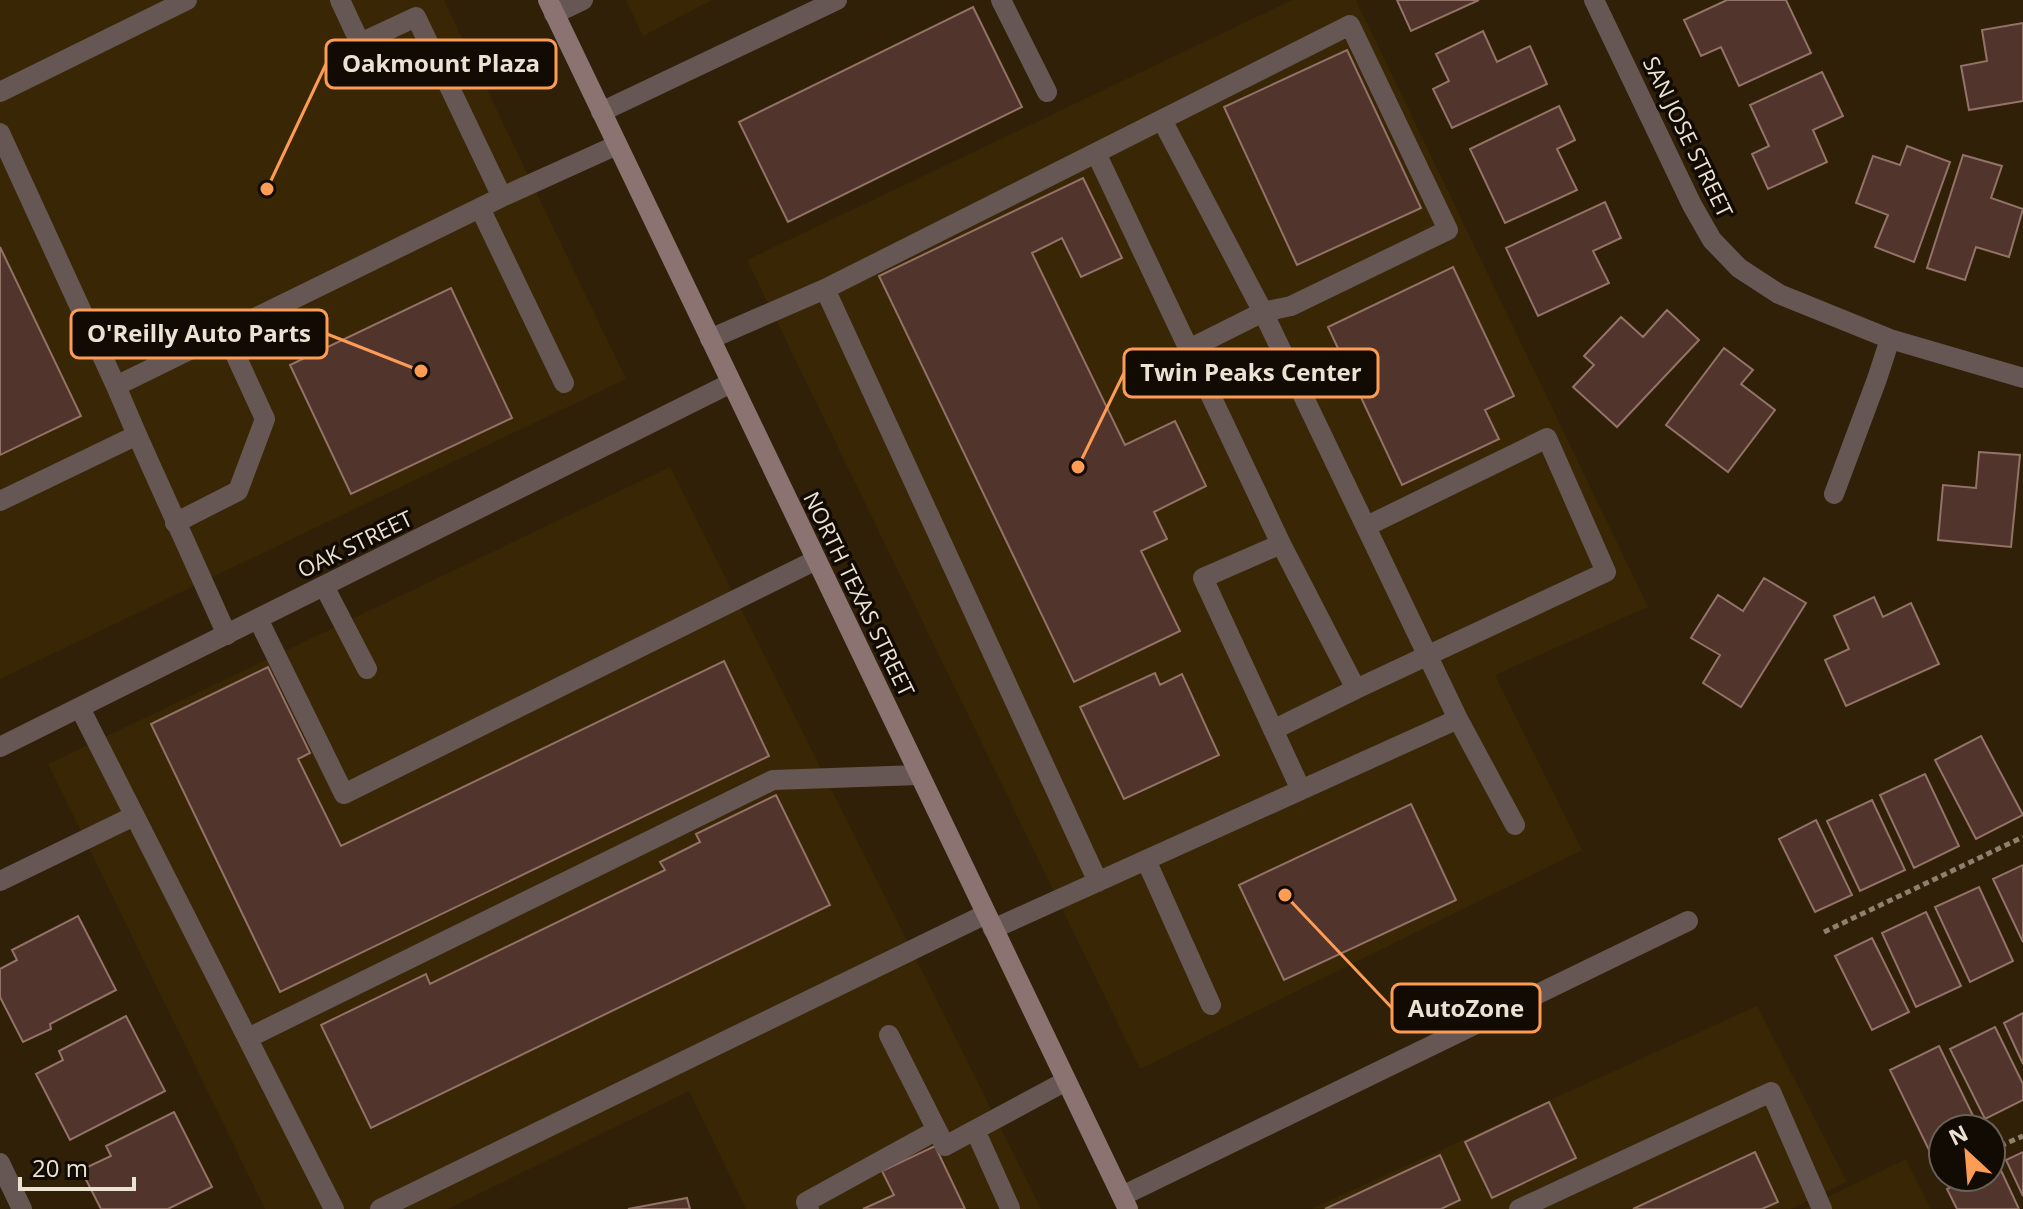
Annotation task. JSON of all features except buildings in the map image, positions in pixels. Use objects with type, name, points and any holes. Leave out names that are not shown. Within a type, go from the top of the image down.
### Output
[{"type":"main road","name":"NORTH TEXAS STREET","points":[[551,7],[1125,1203]]},
{"type":"street","points":[[0,92],[187,0]]},
{"type":"street","points":[[340,0],[360,43],[416,17],[502,197]]},
{"type":"street","points":[[551,7],[583,0]]},
{"type":"street","points":[[601,112],[837,0]]},
{"type":"street","points":[[1001,0],[1047,92]]},
{"type":"street","name":"SAN JOSE STREET","points":[[1594,0],[1692,205],[1712,240],[1739,268],[1779,294],[1890,339],[2023,378]]},
{"type":"street","points":[[710,339],[825,289],[1350,25],[1448,230],[1291,306],[1263,312],[1189,349]]},
{"type":"street","points":[[1162,120],[1263,312],[1458,719],[1515,825]]},
{"type":"street","points":[[0,133],[227,635]]},
{"type":"street","points":[[116,386],[502,197],[617,145]]},
{"type":"street","points":[[1096,153],[1281,544],[1356,689]]},
{"type":"street","points":[[480,208],[564,383]]},
{"type":"street","points":[[825,289],[1098,882]]},
{"type":"street","points":[[175,523],[238,491],[265,419],[225,332]]},
{"type":"street","points":[[1834,494],[1890,339]]},
{"type":"street","name":"OAK STREET","points":[[0,747],[731,383]]},
{"type":"street","points":[[0,501],[137,435]]},
{"type":"street","points":[[1273,730],[1606,572],[1547,438],[1367,526]]},
{"type":"street","points":[[1281,544],[1203,578],[1301,790]]},
{"type":"street","points":[[258,619],[344,794],[816,560]]},
{"type":"street","points":[[324,586],[367,669]]},
{"type":"street","points":[[80,708],[334,1209]]},
{"type":"street","points":[[380,1209],[989,921],[1098,882],[1458,719]]},
{"type":"street","points":[[248,1038],[773,780],[919,775]]},
{"type":"street","points":[[0,881],[134,816]]},
{"type":"street","points":[[1146,860],[1211,1005]]},
{"type":"street","points":[[1125,1203],[1688,921]]},
{"type":"street","points":[[889,1035],[945,1146],[1066,1081]]},
{"type":"street","points":[[1519,1209],[1771,1092],[1822,1209]]},
{"type":"street","points":[[809,1209],[806,1202],[937,1130]]},
{"type":"street","points":[[975,1130],[1010,1208]]},
{"type":"street","points":[[0,1163],[22,1209]]},
{"type":"path","points":[[1824,932],[2023,837]]},
{"type":"shaded area","points":[[0,0],[444,0],[626,379],[0,679]]},
{"type":"shaded area","points":[[626,0],[712,0],[643,36]]},
{"type":"shaded area","points":[[1292,0],[1356,0],[1648,607],[1495,675],[1582,850],[1140,1069],[747,260]]},
{"type":"shaded area","points":[[670,467],[1041,1209],[746,1209],[689,1091],[448,1209],[265,1209],[48,764]]},
{"type":"shaded area","points":[[1757,1006],[1847,1182],[1791,1209],[1311,1209]]},
{"type":"shaded area","points":[[1906,1159],[1931,1209],[1803,1209]]},
{"type":"place","name":"Oakmount Plaza","points":[[267,189]]},
{"type":"place","name":"O'Reilly Auto Parts","points":[[421,371]]},
{"type":"place","name":"Twin Peaks Center","points":[[1078,467]]},
{"type":"place","name":"AutoZone","points":[[1285,895]]}]
